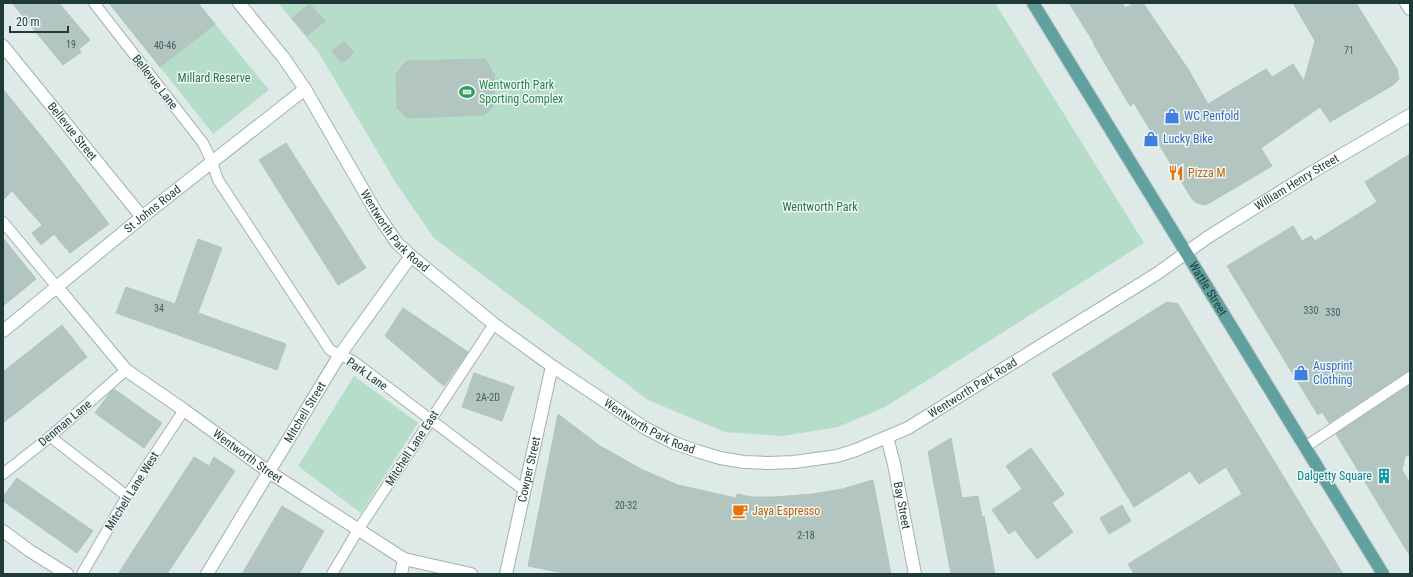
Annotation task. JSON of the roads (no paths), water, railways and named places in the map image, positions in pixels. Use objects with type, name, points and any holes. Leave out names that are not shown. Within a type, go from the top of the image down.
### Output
[{"type":"main road","name":"Wattle Street","points":[[1033,3],[1383,574]]},
{"type":"street","name":"Wentworth Park Road","points":[[239,3],[283,57],[305,90],[376,212],[397,242],[411,256],[494,324],[552,366],[645,428],[674,443],[697,452],[744,462],[768,463],[816,460],[837,456],[856,450],[908,428],[926,418],[1158,273],[1186,253]]},
{"type":"street","points":[[1406,3],[1410,8]]},
{"type":"street","name":"Bellevue Street","points":[[3,46],[142,217]]},
{"type":"street","name":"St Johns Road","points":[[3,331],[142,217],[305,90]]},
{"type":"street","name":"William Henry Street","points":[[1186,253],[1208,237],[1308,174],[1410,115]]},
{"type":"street","name":"Mitchell Street","points":[[207,574],[339,356],[411,256]]},
{"type":"street","name":"Wentworth Street","points":[[57,287],[126,370],[269,472],[404,559],[471,574]]},
{"type":"street","name":"Cowper Street","points":[[506,574],[552,366]]},
{"type":"street","name":"Bay Street","points":[[887,437],[894,464],[915,574]]},
{"type":"street","points":[[3,531],[30,551],[67,574]]},
{"type":"street","points":[[401,574],[404,559]]},
{"type":"lane","name":"Bellevue Lane","points":[[94,3],[203,143],[212,162]]},
{"type":"lane","name":"Park Lane","points":[[212,162],[218,180],[330,350],[339,356],[353,361],[524,490]]},
{"type":"lane","points":[[3,222],[57,287]]},
{"type":"lane","name":"Mitchell Lane East","points":[[332,574],[358,530],[494,324]]},
{"type":"lane","name":"Denman Lane","points":[[3,474],[51,436],[126,370]]},
{"type":"lane","points":[[1305,448],[1410,378]]},
{"type":"lane","name":"Mitchell Lane West","points":[[82,574],[127,496],[184,410]]},
{"type":"lane","points":[[51,436],[127,496]]},
{"type":"place","name":"Wentworth Park Sporting Complex","points":[[467,92]]},
{"type":"place","name":"WC Penfold","points":[[1172,116]]},
{"type":"place","name":"Lucky Bike","points":[[1151,139]]},
{"type":"place","name":"Pizza M","points":[[1176,173]]},
{"type":"place","name":"Ausprint Clothing","points":[[1301,373]]},
{"type":"place","name":"Dalgetty Square","points":[[1384,476]]},
{"type":"place","name":"Jaya Espresso","points":[[740,511]]},
{"type":"park label","name":"Millard Reserve","points":[[214,78]]},
{"type":"park label","name":"Wentworth Park","points":[[820,207]]}]
